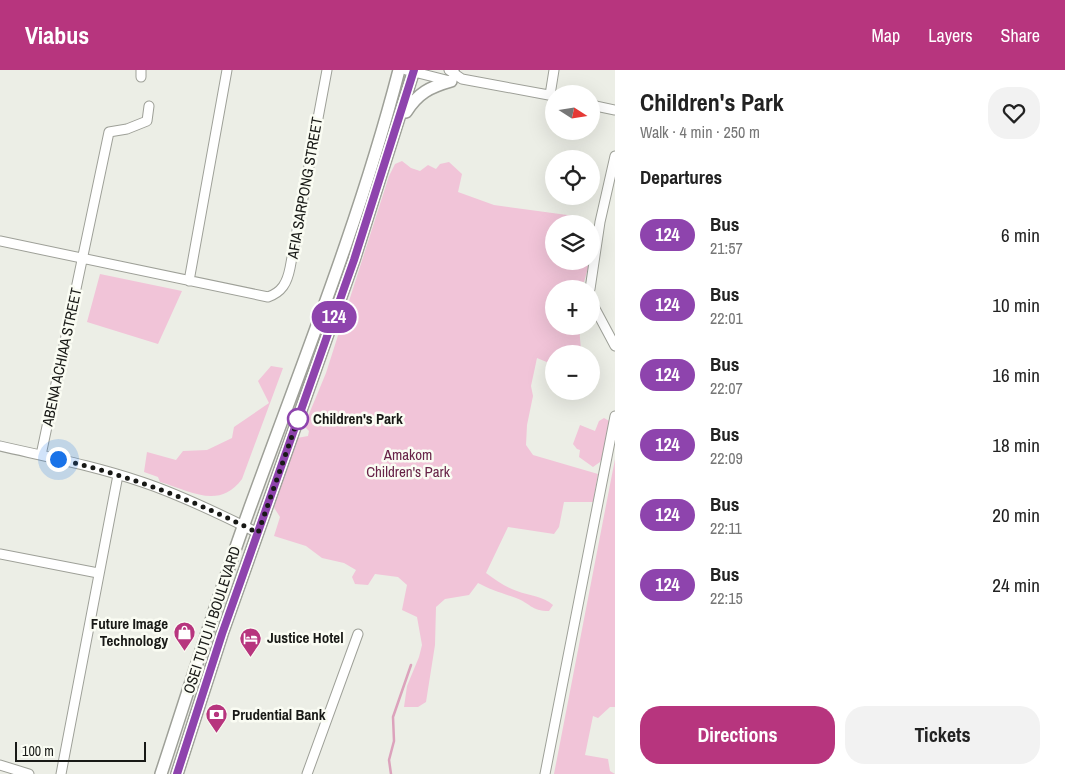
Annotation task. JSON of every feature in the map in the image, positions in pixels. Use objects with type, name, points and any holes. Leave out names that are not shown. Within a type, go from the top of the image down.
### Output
[{"type":"main road","name":"OSEI TUTU II BOULEVARD","points":[[161,774],[243,526],[387,120],[399,70]]},
{"type":"main road","name":"OSEI TUTU II BOULEVARD","points":[[177,774],[258,533],[354,260],[396,129],[411,71]]},
{"type":"main road","points":[[396,129],[418,95],[453,74]]},
{"type":"street","points":[[0,241],[189,281],[227,70]]},
{"type":"street","name":"AFIA SARPONG STREET","points":[[189,281],[268,297],[284,288],[288,279],[327,70]]},
{"type":"street","points":[[553,85],[554,70]]},
{"type":"street","points":[[411,71],[453,74],[545,94]]},
{"type":"street","name":"ABENA ACHIAA STREET","points":[[41,455],[109,132],[127,130],[147,121],[149,106]]},
{"type":"street","points":[[600,107],[615,110]]},
{"type":"street","points":[[591,280],[600,222],[615,156]]},
{"type":"street","points":[[600,318],[615,346]]},
{"type":"street","points":[[545,774],[615,416]]},
{"type":"street","points":[[0,446],[118,474],[176,495],[258,533]]},
{"type":"street","points":[[60,774],[118,474]]},
{"type":"street","points":[[0,554],[98,573]]},
{"type":"street","points":[[307,774],[358,634]]},
{"type":"street","points":[[0,765],[28,774]]},
{"type":"green space","name":"Amakom Children's Park","points":[[402,161],[411,168],[420,171],[428,165],[436,169],[440,164],[449,162],[462,174],[458,192],[494,205],[567,215],[545,215],[545,270],[587,270],[585,280],[545,280],[545,335],[580,335],[581,345],[545,345],[545,361],[537,358],[531,386],[533,396],[527,425],[526,445],[533,455],[598,474],[593,502],[564,502],[559,527],[554,534],[508,527],[486,573],[508,587],[549,602],[553,605],[549,611],[534,608],[521,600],[478,583],[469,595],[445,599],[436,607],[435,645],[426,702],[418,707],[404,707],[407,686],[422,645],[417,617],[402,610],[407,585],[398,577],[375,574],[368,585],[355,584],[352,577],[356,570],[344,563],[322,558],[306,546],[274,536],[280,517],[273,506],[284,477],[284,467],[297,438],[308,436],[309,431],[304,426],[326,373],[389,176],[395,164]]},
{"type":"green space","points":[[100,274],[182,291],[158,344],[87,322]]},
{"type":"green space","points":[[271,366],[283,368],[242,479],[233,488],[224,494],[204,496],[160,482],[158,477],[144,472],[147,452],[176,460],[183,451],[207,450],[232,438],[234,427],[269,403],[258,381]]},
{"type":"green space","points":[[604,418],[611,422],[608,438],[600,462],[593,467],[579,457],[580,450],[573,444],[580,425],[595,431],[599,421]]},
{"type":"green space","points":[[615,459],[615,707],[610,707],[598,718],[593,716],[585,755],[608,759],[610,771],[615,774],[554,774]]},
{"type":"waterway","points":[[391,774],[389,760],[394,741],[393,717],[411,665]]},
{"type":"bus line","name":"124","points":[[177,774],[222,634],[354,260],[414,70]]},
{"type":"place","name":"Children's Park","points":[[298,419]]},
{"type":"place","name":"Future Image Technology","points":[[184,652]]},
{"type":"place","name":"Justice Hotel","points":[[251,657]]},
{"type":"place","name":"Prudential Bank","points":[[216,734]]},
{"type":"route","points":[[58,459],[143,482],[183,498],[258,533],[298,419]]}]
